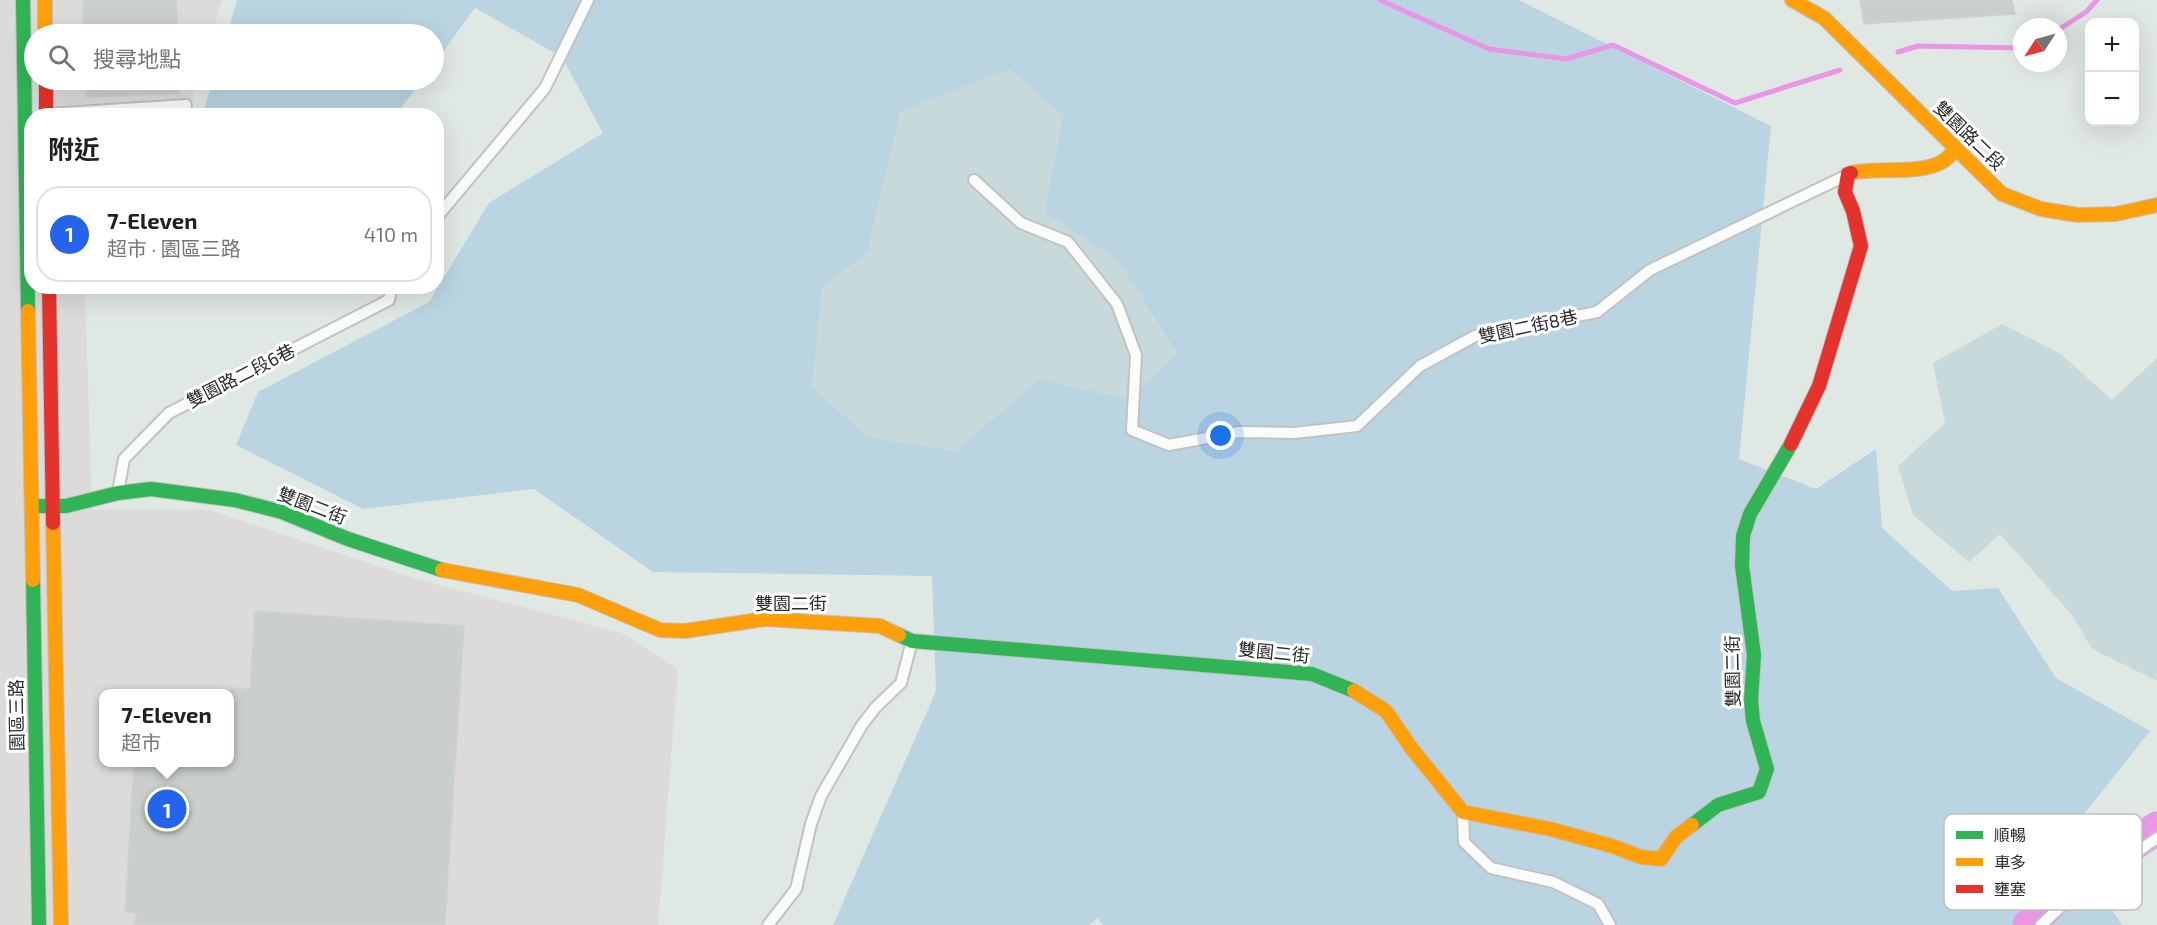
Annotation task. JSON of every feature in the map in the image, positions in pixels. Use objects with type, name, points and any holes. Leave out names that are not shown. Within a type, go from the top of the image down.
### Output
[{"type":"street","name":"園區三路","points":[[23,0],[24,114]]},
{"type":"street","points":[[45,0],[45,24]]},
{"type":"street","name":"雙園路二段","points":[[1792,0],[1824,18],[2002,194],[2043,211],[2085,217],[2123,213],[2157,205]]},
{"type":"street","points":[[46,90],[46,108]]},
{"type":"street","points":[[1848,174],[1865,170],[1922,168],[1942,162],[1957,149]]},
{"type":"street","name":"雙園二街","points":[[32,506],[66,506],[151,489],[236,500],[282,512],[348,539],[451,573],[578,595],[660,630],[685,631],[765,619],[880,626],[912,640],[1312,674],[1356,692],[1386,711],[1412,750],[1463,812],[1550,829],[1612,846],[1641,857],[1661,859],[1676,837],[1718,805],[1759,792],[1767,769],[1753,721],[1751,700],[1754,655],[1742,566],[1743,536],[1750,514],[1789,448],[1819,386],[1861,246],[1845,192],[1848,174]]},
{"type":"street","name":"園區三路","points":[[28,294],[39,925]]},
{"type":"street","points":[[49,294],[61,925]]},
{"type":"lane","points":[[444,208],[545,88],[588,0]]},
{"type":"lane","points":[[144,108],[186,105]]},
{"type":"lane","name":"雙園二街8巷","points":[[974,180],[1022,223],[1068,242],[1117,304],[1136,355],[1132,430],[1169,445],[1239,432],[1294,433],[1357,426],[1420,366],[1476,336],[1597,312],[1650,270],[1848,174]]},
{"type":"lane","name":"雙園路二段6巷","points":[[118,494],[124,459],[169,413],[389,300],[391,294]]},
{"type":"lane","points":[[768,925],[796,889],[811,824],[821,796],[862,725],[876,707],[901,683],[912,640]]},
{"type":"lane","points":[[1463,812],[1464,842],[1491,868],[1553,882],[1598,904],[1610,925]]},
{"type":"lane","points":[[2142,848],[2157,838]]},
{"type":"lane","points":[[2041,925],[2057,910]]},
{"type":"shaded area","points":[[0,0],[222,0],[215,24],[24,24],[24,90],[195,90],[189,108],[24,108],[24,294],[85,294],[92,509],[209,510],[413,578],[622,633],[678,669],[658,925],[0,925]]},
{"type":"shaded area","points":[[237,0],[1519,0],[1771,126],[1739,459],[1816,489],[1876,449],[1882,528],[1952,591],[1998,588],[2056,678],[2150,731],[2084,814],[1944,814],[1944,910],[2112,910],[2122,925],[1103,925],[1098,918],[1089,925],[833,925],[936,691],[932,576],[653,572],[534,489],[363,509],[236,445],[258,392],[429,302],[434,294],[444,294],[444,277],[489,203],[603,133],[562,57],[475,8],[444,50],[444,24],[230,24]]},
{"type":"shaded area","points":[[1010,69],[1063,116],[1045,212],[1118,260],[1178,354],[1129,399],[1039,380],[956,451],[867,437],[812,387],[822,287],[867,253],[900,111]]},
{"type":"shaded area","points":[[210,90],[415,90],[401,108],[204,108]]},
{"type":"shaded area","points":[[2002,324],[2061,354],[2112,400],[2157,358],[2157,681],[2092,649],[2073,616],[2000,534],[1969,562],[1913,515],[1898,466],[1945,423],[1933,363]]},
{"type":"building","points":[[83,0],[176,0],[177,24],[84,24]]},
{"type":"building","points":[[1860,0],[2012,0],[2015,14],[1864,24]]},
{"type":"building","points":[[86,90],[179,90],[179,94],[86,97]]},
{"type":"building","points":[[255,611],[464,626],[445,925],[135,925],[136,913],[125,912],[134,767],[234,767],[234,689],[230,688],[250,689]]},
{"type":"waterway","points":[[1380,0],[1489,49],[1566,59],[1613,45],[1735,103],[1840,70]]},
{"type":"waterway","points":[[2067,24],[2086,12],[2097,0]]},
{"type":"waterway","points":[[1898,52],[1918,46],[2013,48]]},
{"type":"waterway","points":[[2142,838],[2157,828]]},
{"type":"waterway","points":[[2029,925],[2044,910]]},
{"type":"traffic: fast","points":[[23,0],[24,62]]},
{"type":"traffic: fast","points":[[24,90],[25,108]]},
{"type":"traffic: fast","points":[[28,294],[28,311]]},
{"type":"traffic: fast","points":[[1692,825],[1718,805],[1759,792],[1767,769],[1753,721],[1751,700],[1754,655],[1742,566],[1743,536],[1750,514],[1791,444]]},
{"type":"traffic: fast","points":[[32,506],[66,506],[118,493],[151,489],[235,500],[282,512],[348,539],[442,570]]},
{"type":"traffic: fast","points":[[33,580],[39,925]]},
{"type":"traffic: fast","points":[[899,635],[912,641],[1312,674],[1354,691]]},
{"type":"traffic: slow","points":[[45,0],[45,24]]},
{"type":"traffic: slow","points":[[1792,0],[1824,18],[2002,194],[2041,209],[2078,215],[2116,214],[2157,205]]},
{"type":"traffic: slow","points":[[1851,173],[1910,170],[1932,166],[1944,161],[1957,149]]},
{"type":"traffic: slow","points":[[28,311],[33,580]]},
{"type":"traffic: slow","points":[[53,523],[61,925]]},
{"type":"traffic: slow","points":[[442,570],[578,595],[660,630],[685,631],[765,619],[880,626],[899,635]]},
{"type":"traffic: slow","points":[[1354,691],[1386,711],[1412,749],[1463,812],[1550,829],[1612,846],[1641,857],[1661,859],[1676,837],[1692,825]]},
{"type":"traffic: jam","points":[[46,90],[46,108]]},
{"type":"traffic: jam","points":[[1791,444],[1819,386],[1861,246],[1853,211],[1845,192],[1848,174],[1851,173]]},
{"type":"traffic: jam","points":[[49,294],[53,523]]},
{"type":"place","name":"7-Eleven","points":[[167,809]]}]
